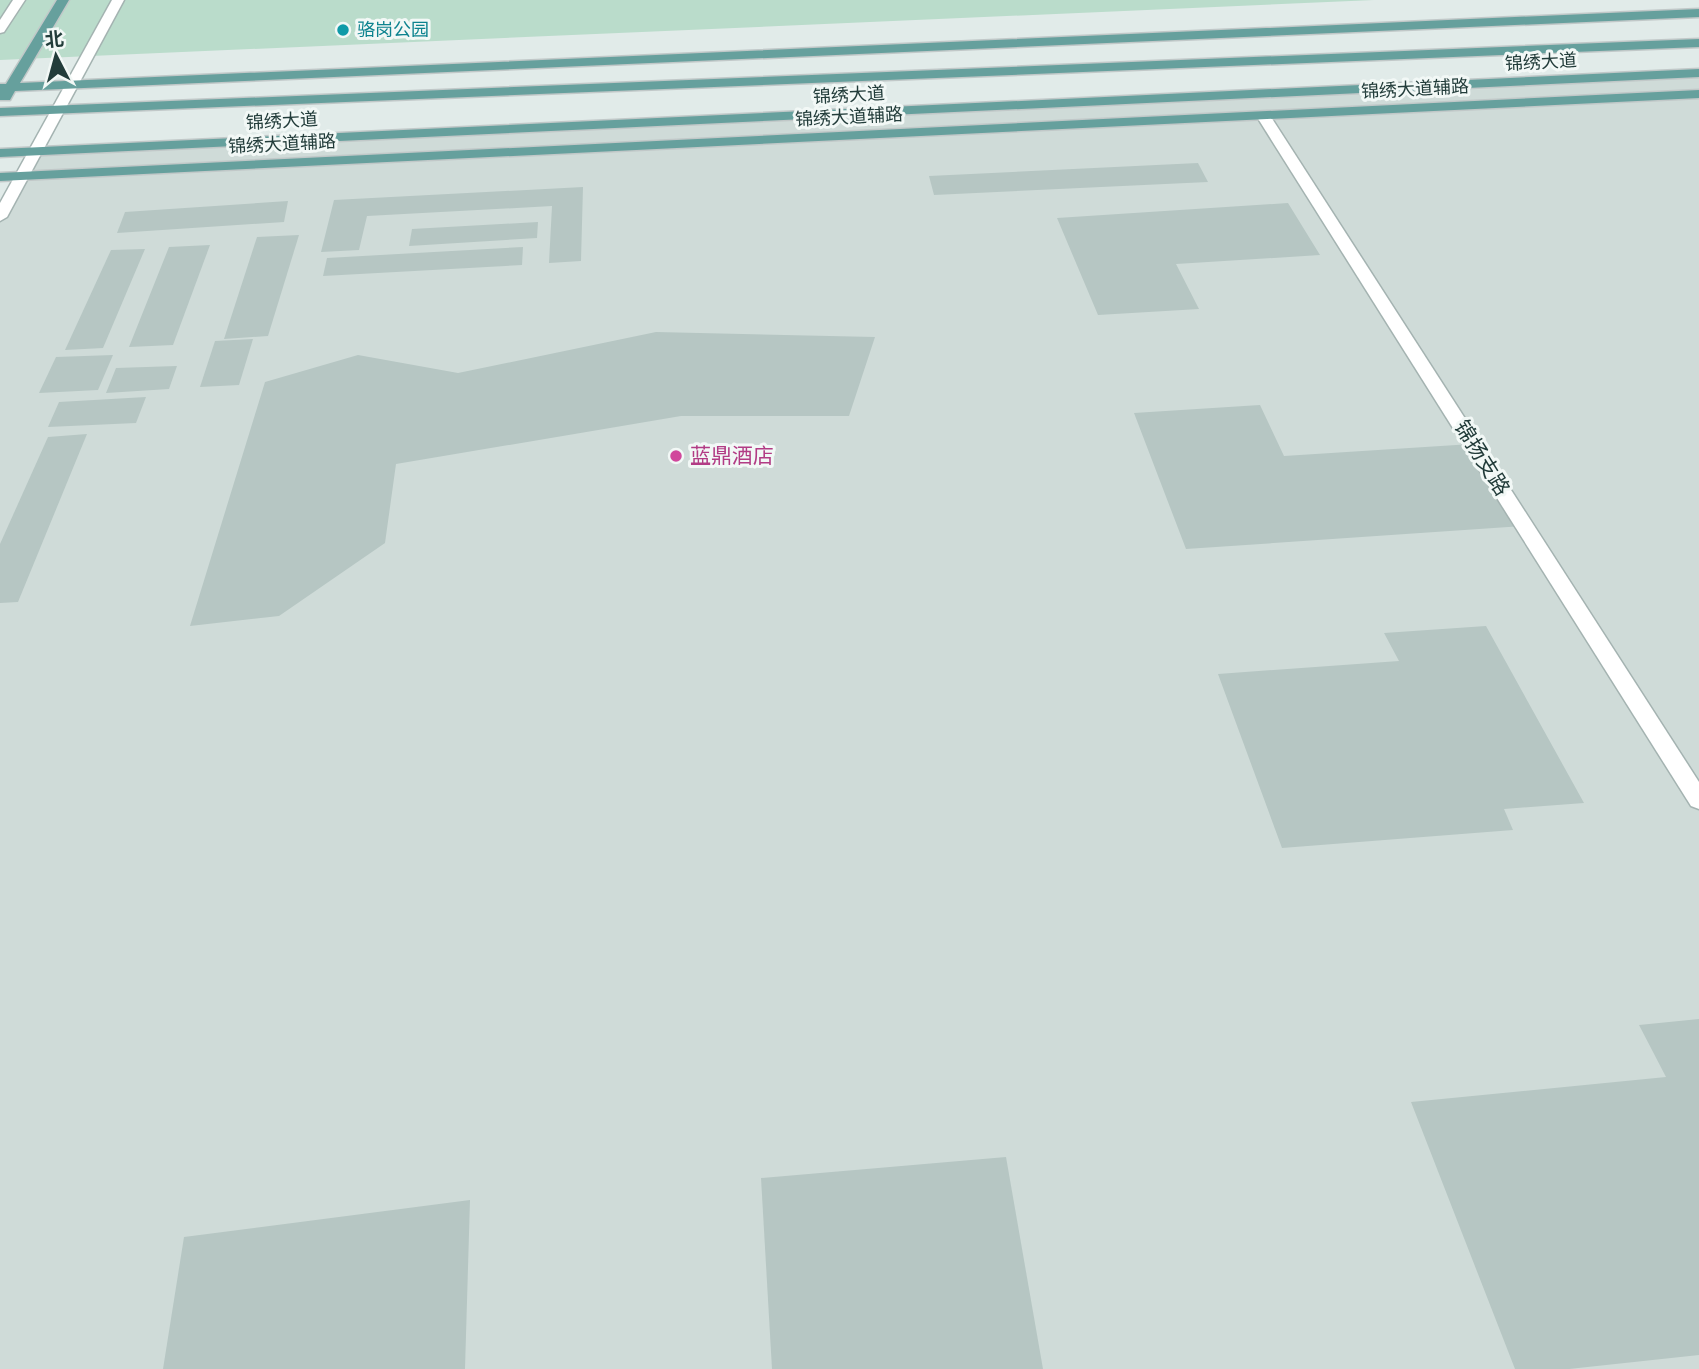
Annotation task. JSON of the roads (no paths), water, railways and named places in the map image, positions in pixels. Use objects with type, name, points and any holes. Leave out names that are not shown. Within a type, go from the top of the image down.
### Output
[{"type":"main road","points":[[0,105],[5,88],[63,0]]},
{"type":"main road","points":[[5,88],[1699,13]]},
{"type":"main road","points":[[1282,32],[1560,33]]},
{"type":"main road","points":[[1602,33],[1699,34]]},
{"type":"main road","name":"锦绣大道","points":[[0,112],[1699,43]]},
{"type":"main road","name":"锦绣大道","points":[[0,153],[1699,73]]},
{"type":"main road","name":"锦绣大道辅路","points":[[0,177],[1699,94]]},
{"type":"street","points":[[0,29],[19,0]]},
{"type":"street","points":[[0,217],[118,0]]},
{"type":"street","name":"锦扬支路","points":[[1264,117],[1699,800]]},
{"type":"place","name":"骆岗公园","points":[[343,30]]},
{"type":"place","name":"蓝鼎酒店","points":[[676,456]]}]
